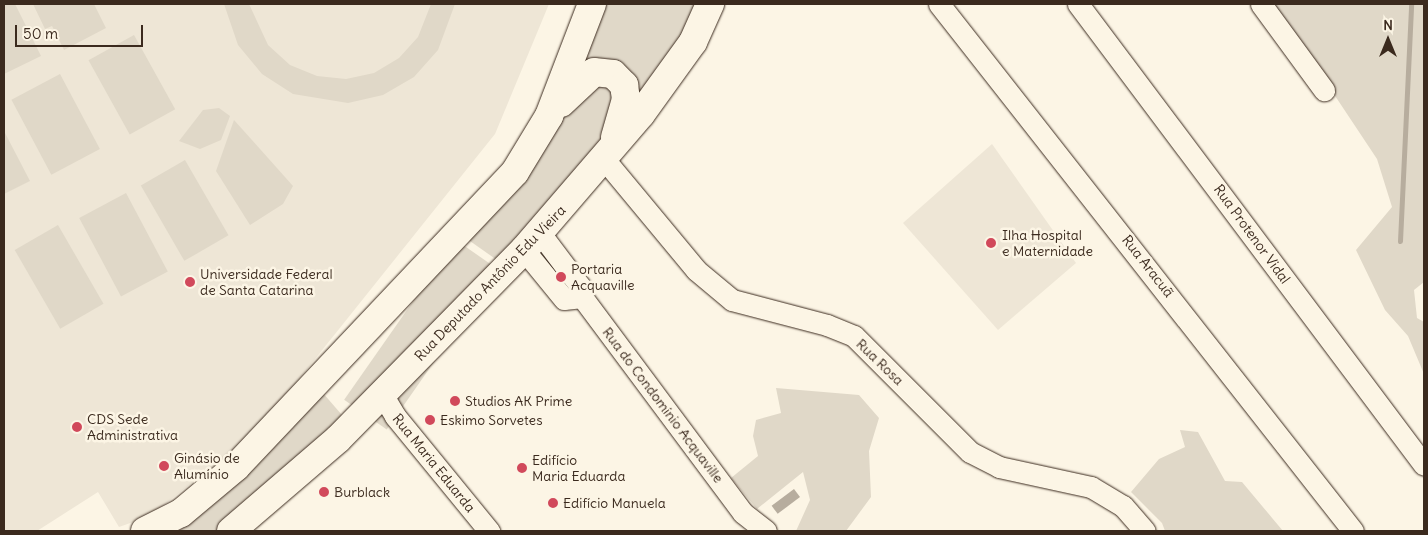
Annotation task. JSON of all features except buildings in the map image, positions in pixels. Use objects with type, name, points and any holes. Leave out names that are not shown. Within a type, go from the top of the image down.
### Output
[{"type":"main road","points":[[549,116],[592,4]]},
{"type":"main road","name":"Rua Deputado Antônio Edu Vieira","points":[[231,531],[296,478],[382,394],[532,241],[607,155],[694,42],[710,4]]},
{"type":"main road","points":[[145,531],[201,498],[252,451],[502,187],[549,116],[583,79],[594,72],[613,74],[624,85],[626,99],[607,155]]},
{"type":"street","points":[[694,42],[723,4]]},
{"type":"street","name":"Rua Aracuã","points":[[939,4],[1353,531]]},
{"type":"street","name":"Rua Protenor Vidal","points":[[1078,4],[1424,464]]},
{"type":"street","points":[[1261,4],[1324,90]]},
{"type":"street","name":"Rua Rosa","points":[[607,155],[696,270],[732,300],[827,324],[854,336],[970,452],[998,467],[1091,486],[1123,506],[1145,531]]},
{"type":"street","name":"Rua do Condomínio Acquaville","points":[[532,241],[564,299],[582,297],[745,522],[766,531]]},
{"type":"street","name":"Rua Maria Eduarda","points":[[382,394],[394,416],[489,531]]},
{"type":"shaded area","name":"Universidade Federal de Santa Catarina","points":[[4,4],[549,4],[495,134],[259,429],[150,516],[119,527],[98,492],[37,531],[4,531]]},
{"type":"shaded area","points":[[4,4],[15,4],[41,56],[4,74]]},
{"type":"shaded area","points":[[33,4],[94,4],[106,28],[64,50],[52,26],[45,29]]},
{"type":"shaded area","points":[[224,4],[249,4],[268,45],[290,65],[317,76],[346,79],[374,73],[399,58],[418,37],[431,4],[455,4],[438,50],[414,77],[383,95],[348,103],[293,94],[262,74],[238,45]]},
{"type":"shaded area","points":[[598,4],[704,4],[633,113],[630,84],[569,86]]},
{"type":"shaded area","points":[[1274,4],[1424,4],[1424,282],[1414,290],[1417,318],[1424,322],[1424,374],[1408,336],[1385,310],[1356,250],[1392,207],[1377,159]]},
{"type":"shaded area","points":[[134,35],[175,109],[130,135],[89,60]]},
{"type":"shaded area","points":[[60,74],[100,149],[51,175],[11,100]]},
{"type":"shaded area","points":[[593,79],[619,86],[616,122],[504,265],[460,234]]},
{"type":"shaded area","points":[[219,108],[230,116],[221,140],[200,149],[179,141],[203,110]]},
{"type":"shaded area","points":[[234,120],[293,186],[283,204],[250,225],[216,171]]},
{"type":"shaded area","points":[[4,131],[30,181],[4,194]]},
{"type":"shaded area","name":"Ilha Hospital e Maternidade","points":[[992,144],[1076,263],[998,330],[903,223]]},
{"type":"shaded area","points":[[185,160],[229,235],[184,261],[141,186]]},
{"type":"shaded area","points":[[126,193],[168,272],[121,296],[79,218]]},
{"type":"shaded area","points":[[58,225],[104,304],[60,329],[15,250]]},
{"type":"shaded area","points":[[456,240],[499,270],[387,430],[344,400]]},
{"type":"shaded area","points":[[316,385],[348,422],[226,531],[158,531]]},
{"type":"shaded area","points":[[776,388],[859,395],[879,418],[869,451],[871,497],[846,531],[796,531],[810,500],[803,472],[757,509],[731,478],[758,456],[753,436],[756,420],[781,413]]},
{"type":"shaded area","points":[[1180,430],[1198,432],[1225,481],[1242,482],[1283,531],[1165,531],[1162,523],[1131,492],[1159,459],[1185,447]]},
{"type":"shaded area","points":[[794,489],[800,497],[778,514],[772,506]]},
{"type":"waterway","points":[[1400,241],[1411,4]]},
{"type":"place","name":"Ilha Hospital e Maternidade","points":[[991,243]]},
{"type":"place","name":"Portaria Acquaville","points":[[561,277]]},
{"type":"place","name":"Universidade Federal de Santa Catarina","points":[[190,282]]},
{"type":"place","name":"Studios AK Prime","points":[[455,401]]},
{"type":"place","name":"Eskimo Sorvetes","points":[[430,420]]},
{"type":"place","name":"CDS Sede Administrativa","points":[[77,427]]},
{"type":"place","name":"Ginásio de Alumínio","points":[[164,466]]},
{"type":"place","name":"Edifício Maria Eduarda","points":[[522,468]]},
{"type":"place","name":"Burblack","points":[[324,492]]},
{"type":"place","name":"Edifício Manuela","points":[[553,503]]}]
